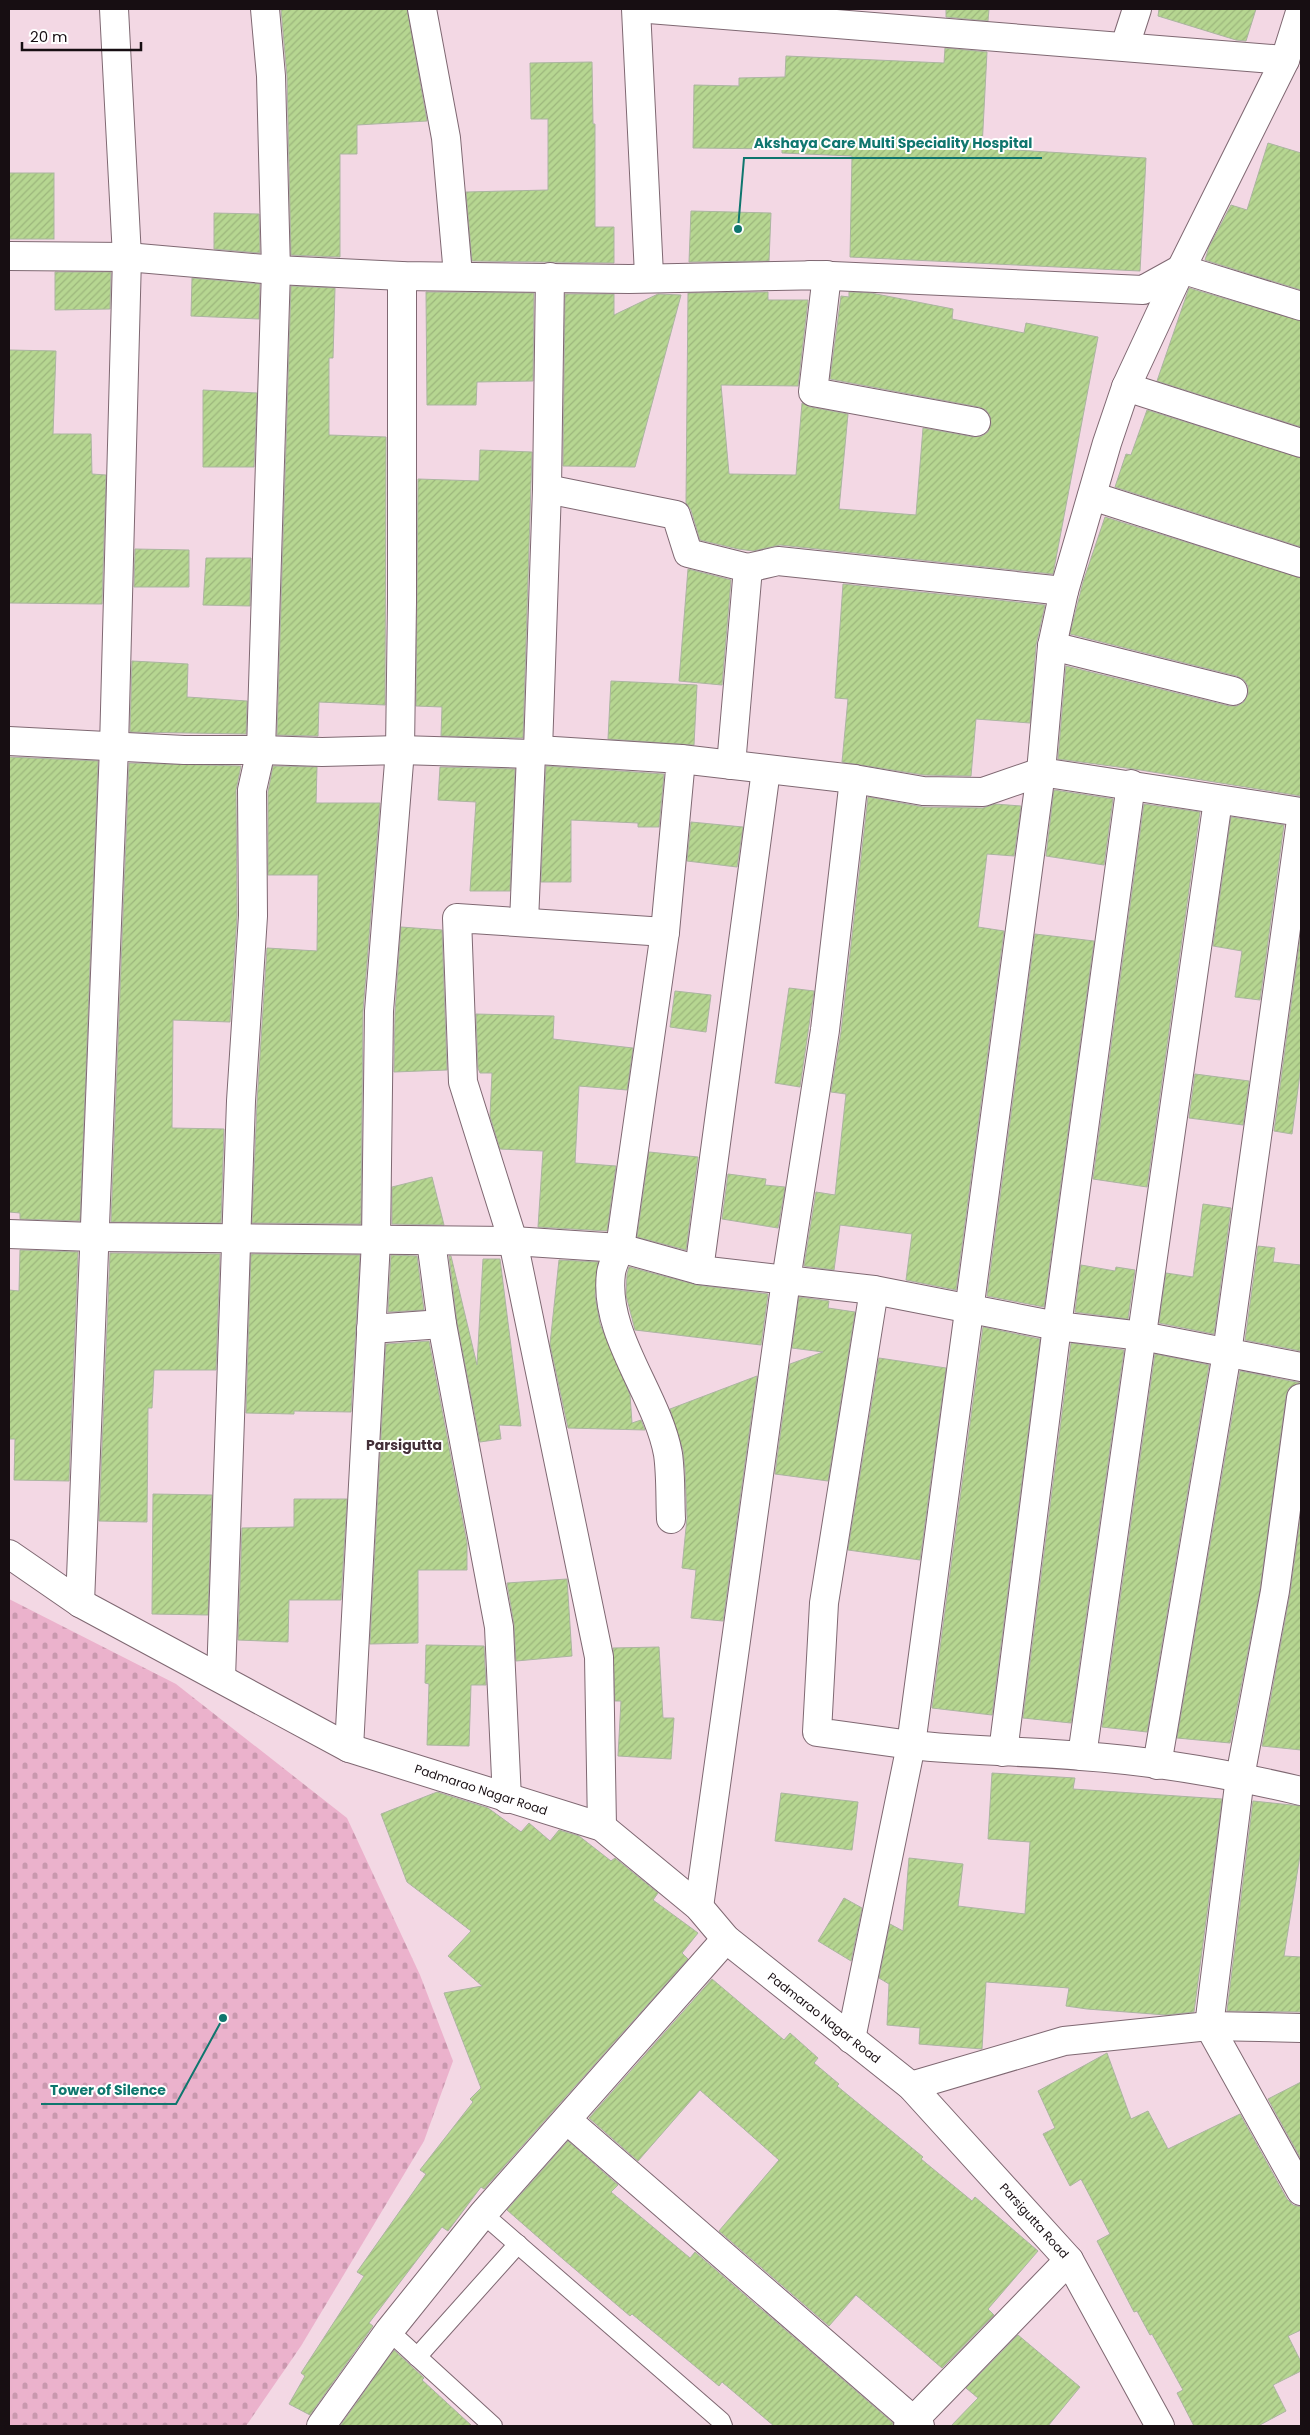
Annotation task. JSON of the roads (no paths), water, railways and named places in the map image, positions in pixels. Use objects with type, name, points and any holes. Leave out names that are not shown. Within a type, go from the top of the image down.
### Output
[{"type":"street","points":[[80,1603],[93,1237],[114,747],[127,258],[114,9]]},
{"type":"street","points":[[221,1678],[241,1101],[253,916],[252,790],[261,750],[276,270],[272,76],[265,9]]},
{"type":"street","points":[[422,9],[446,138],[458,275]]},
{"type":"street","points":[[636,9],[639,277]]},
{"type":"street","points":[[649,9],[1285,60]]},
{"type":"street","points":[[1125,46],[1137,9]]},
{"type":"street","points":[[851,2039],[911,1744],[1041,772],[1052,646],[1064,591],[1126,387],[1181,269],[1285,60],[1301,9]]},
{"type":"street","points":[[9,256],[127,258],[276,270],[402,276],[639,277],[827,275],[1143,290],[1181,269],[1301,306]]},
{"type":"street","points":[[827,275],[813,392],[976,422]]},
{"type":"street","points":[[349,1748],[376,1240],[379,1011],[400,750],[402,276]]},
{"type":"street","points":[[524,922],[535,752],[547,489],[550,277]]},
{"type":"street","points":[[1126,387],[1301,443]]},
{"type":"street","points":[[547,489],[676,515],[688,553],[748,568],[778,561],[1064,591]]},
{"type":"street","points":[[1092,496],[1301,563]]},
{"type":"street","points":[[731,765],[748,568]]},
{"type":"street","points":[[1052,646],[1233,691]]},
{"type":"street","points":[[9,741],[184,750],[535,752],[681,759],[854,779],[923,791],[983,792],[1041,772],[1131,784],[1218,800],[1301,812]]},
{"type":"street","points":[[671,1519],[668,1454],[657,1420],[620,1334],[610,1295],[611,1271],[620,1248],[665,932],[681,759]]},
{"type":"street","points":[[699,1270],[766,770]]},
{"type":"street","points":[[699,1907],[786,1280],[825,1030],[854,779]]},
{"type":"street","points":[[1003,1752],[1057,1326],[1131,784]]},
{"type":"street","points":[[1082,1756],[1218,800]]},
{"type":"street","points":[[1157,1765],[1227,1353],[1301,820]]},
{"type":"street","points":[[602,1827],[599,1656],[513,1241],[463,1082],[457,918],[665,932]]},
{"type":"street","points":[[9,1234],[93,1237],[513,1241],[620,1248],[699,1270],[874,1290],[1057,1326],[1142,1336],[1301,1367]]},
{"type":"street","points":[[431,1241],[442,1324],[499,1627],[507,1799]]},
{"type":"street","points":[[874,1290],[824,1603],[817,1732],[911,1744],[1003,1752],[1082,1756],[1157,1765],[1240,1777],[1301,1791]]},
{"type":"street","points":[[370,1329],[442,1324]]},
{"type":"street","points":[[1298,2179],[1209,2026],[1240,1777],[1275,1591],[1301,1398]]},
{"type":"street","name":"Padmarao Nagar Road","points":[[9,1554],[80,1603],[349,1748],[507,1799],[602,1827],[699,1907],[726,1939],[911,2086]]},
{"type":"street","points":[[320,2426],[389,2331],[483,2214],[726,1939]]},
{"type":"street","points":[[911,2086],[1064,2041],[1209,2026],[1301,2028]]},
{"type":"street","name":"Parsigutta Road","points":[[911,2086],[1069,2260],[1160,2426]]},
{"type":"street","points":[[567,2120],[914,2424],[1069,2260]]},
{"type":"lane","points":[[483,2214],[721,2421],[723,2426]]},
{"type":"lane","points":[[417,2357],[518,2244]]},
{"type":"lane","points":[[389,2331],[493,2426]]},
{"type":"place","name":"Akshaya Care Multi Speciality Hospital","points":[[738,229]]},
{"type":"place","name":"Tower of Silence","points":[[223,2018]]},
{"type":"district","name":"Parsigutta","points":[[404,1445]]}]
